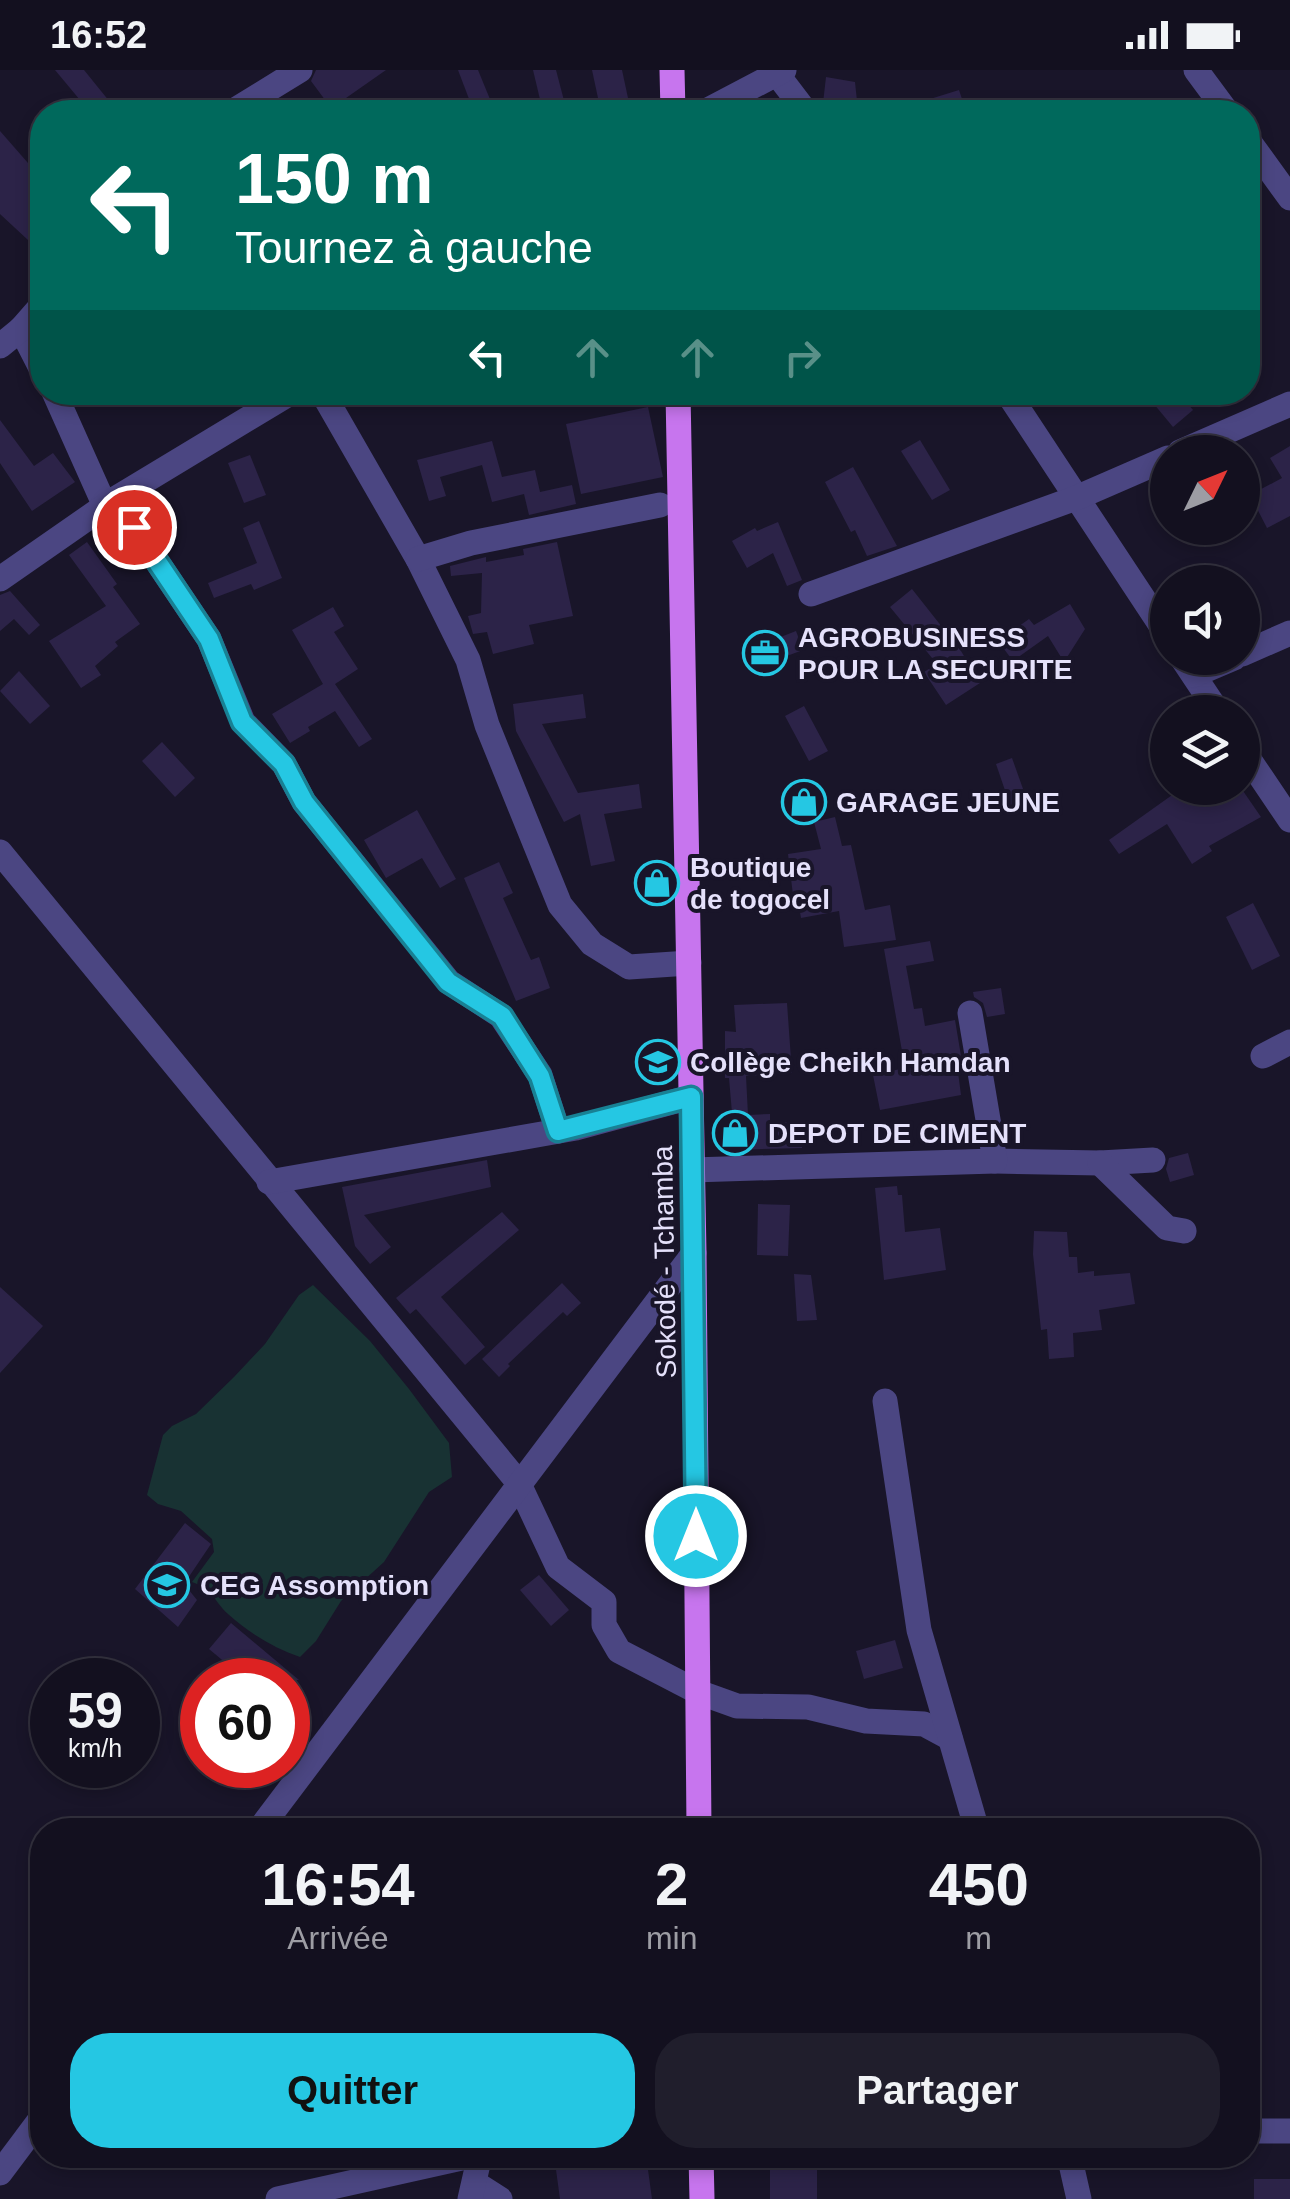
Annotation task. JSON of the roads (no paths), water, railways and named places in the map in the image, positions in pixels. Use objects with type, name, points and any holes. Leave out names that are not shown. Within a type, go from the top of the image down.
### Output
[{"type":"main road","points":[[672,70],[673,100]]},
{"type":"main road","name":"Sokodé - Tchamba","points":[[678,405],[694,1252],[699,1818]]},
{"type":"main road","points":[[701,2168],[702,2199]]},
{"type":"street","points":[[251,100],[300,70]]},
{"type":"street","points":[[1196,70],[1218,100]]},
{"type":"street","points":[[727,100],[780,72],[798,100]]},
{"type":"street","points":[[1260,157],[1290,198]]},
{"type":"street","points":[[30,314],[8,333],[30,357]]},
{"type":"street","points":[[1219,435],[1290,404]]},
{"type":"street","points":[[61,405],[110,502],[209,639],[242,722],[284,764],[304,802],[448,982],[502,1016],[540,1076],[558,1131]]},
{"type":"street","points":[[0,579],[110,502],[270,405]]},
{"type":"street","points":[[329,405],[418,559],[468,660],[487,725],[560,904],[592,944],[629,966],[689,963]]},
{"type":"street","points":[[1015,405],[1150,609]]},
{"type":"street","points":[[811,594],[1076,498],[1150,466]]},
{"type":"street","points":[[418,559],[471,543],[660,505]]},
{"type":"street","points":[[1260,646],[1290,633]]},
{"type":"street","points":[[1260,776],[1290,820]]},
{"type":"street","points":[[0,852],[518,1482],[558,1567],[604,1602],[604,1625],[620,1650],[698,1692],[737,1706],[808,1706],[866,1721],[924,1724],[950,1738]]},
{"type":"street","points":[[970,1013],[996,1161]]},
{"type":"street","points":[[1262,1056],[1290,1042]]},
{"type":"street","points":[[270,1182],[558,1131],[691,1097]]},
{"type":"street","points":[[692,1170],[1153,1160]]},
{"type":"street","points":[[1100,1163],[1168,1228],[1184,1231]]},
{"type":"street","points":[[268,1818],[694,1252]]},
{"type":"street","points":[[885,1400],[920,1630],[973,1818]]},
{"type":"street","points":[[1260,2131],[1290,2130]]},
{"type":"street","points":[[0,2173],[30,2133]]},
{"type":"street","points":[[278,2199],[419,2168]]},
{"type":"street","points":[[1072,2168],[1079,2199]]},
{"type":"street","points":[[472,2191],[500,2199]]},
{"type":"place","name":"AGROBUSINESS POUR LA SECURITE","points":[[765,653]]},
{"type":"place","name":"GARAGE JEUNE","points":[[804,802]]},
{"type":"place","name":"Boutique de togocel","points":[[657,883]]},
{"type":"place","name":"Collège Cheikh Hamdan","points":[[658,1062]]},
{"type":"place","name":"DEPOT DE CIMENT","points":[[735,1133]]},
{"type":"place","name":"CEG Assomption","points":[[167,1585]]}]
